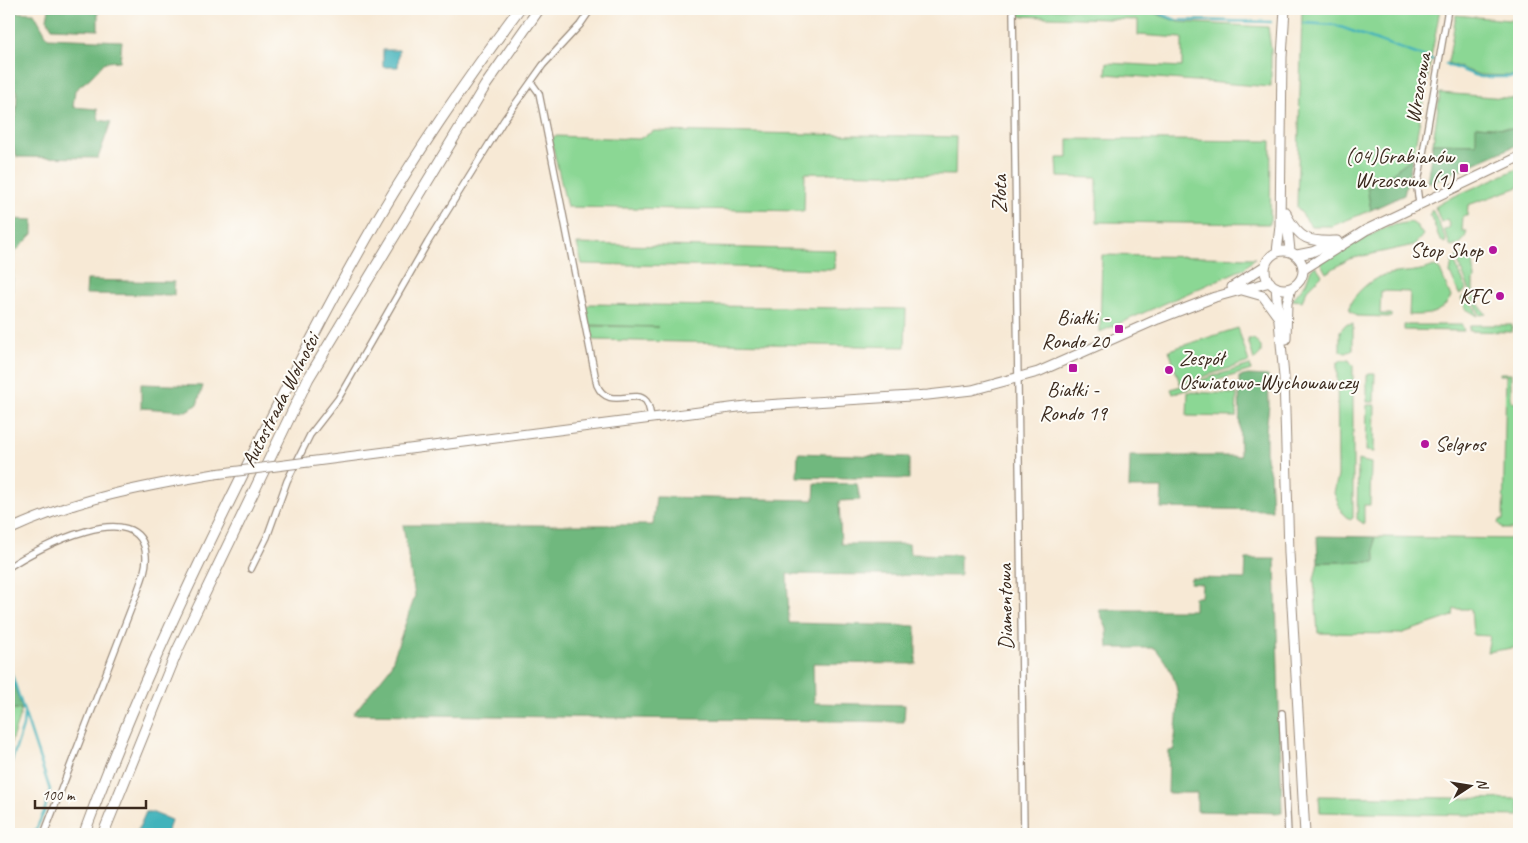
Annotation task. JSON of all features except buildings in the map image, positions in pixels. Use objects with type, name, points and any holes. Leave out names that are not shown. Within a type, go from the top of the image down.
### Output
[{"type":"highway","name":"Autostrada Wolności","points":[[84,834],[104,779],[158,648],[289,380],[381,214],[473,71],[519,9]]},
{"type":"highway","name":"Autostrada Wolności","points":[[103,834],[178,649],[308,379],[485,86],[540,9]]},
{"type":"main road","points":[[1285,9],[1288,79],[1286,214],[1294,253],[1304,269]]},
{"type":"main road","points":[[1277,252],[1280,226],[1282,71],[1285,28]]},
{"type":"main road","points":[[1284,377],[1287,303],[1291,288],[1300,282],[1304,269],[1366,230],[1419,203],[1519,157]]},
{"type":"main road","points":[[1286,214],[1295,229],[1304,238],[1320,242],[1335,242]]},
{"type":"main road","points":[[1215,296],[1257,273],[1265,266],[1270,257],[1277,252],[1312,252],[1366,230]]},
{"type":"main road","points":[[1265,266],[1266,275],[1273,285],[1280,318],[1284,377],[1289,553],[1305,834]]},
{"type":"main road","points":[[9,530],[30,520],[108,494],[215,474],[746,406],[944,394],[978,389],[1018,379],[1049,368],[1158,319],[1215,296],[1240,289],[1273,285],[1291,288]]},
{"type":"main road","points":[[1240,289],[1263,296],[1280,318]]},
{"type":"street","points":[[252,569],[267,538],[287,481],[310,435],[338,399],[428,242],[504,120],[531,82],[591,9]]},
{"type":"street","name":"Złota","points":[[1013,9],[1018,379]]},
{"type":"street","name":"Wrzosowa","points":[[1419,203],[1418,188],[1448,9]]},
{"type":"street","points":[[531,82],[539,93],[597,386],[600,391],[611,398],[642,398],[647,402],[651,417]]},
{"type":"street","name":"Diamentowa","points":[[1018,379],[1024,834]]},
{"type":"street","points":[[9,567],[25,556],[70,536],[112,526],[128,529],[135,534],[141,541],[147,558],[137,594],[44,834]]},
{"type":"street","points":[[1282,714],[1288,834]]},
{"type":"green space","points":[[49,9],[98,9],[98,30],[52,28],[47,19]]},
{"type":"green space","points":[[1019,9],[1143,9],[1178,22],[1268,27],[1271,49],[1271,87],[1106,74],[1107,63],[1182,67],[1182,38],[1138,35],[1138,20],[1018,16]]},
{"type":"green space","points":[[1302,9],[1440,9],[1413,157],[1376,185],[1367,188],[1371,210],[1332,226],[1311,226],[1297,207]]},
{"type":"green space","points":[[9,12],[34,13],[48,38],[122,41],[120,61],[105,62],[75,90],[73,107],[97,109],[99,120],[111,122],[98,158],[17,157],[9,135],[9,117],[16,117],[17,90],[9,89]]},
{"type":"green space","points":[[1456,15],[1519,21],[1519,76],[1480,75],[1448,63]]},
{"type":"green space","points":[[1440,93],[1519,99],[1519,129],[1477,126],[1476,144],[1433,143]]},
{"type":"green space","points":[[1476,126],[1519,129],[1519,144],[1433,182],[1427,182],[1433,143],[1476,144]]},
{"type":"green space","points":[[654,131],[956,137],[955,175],[805,173],[804,211],[567,207],[551,139],[555,136],[639,139]]},
{"type":"green space","points":[[1068,139],[1271,141],[1270,224],[1097,222],[1097,178],[1058,177],[1057,158],[1068,158]]},
{"type":"green space","points":[[1413,157],[1404,195],[1371,210],[1367,188],[1376,185]]},
{"type":"green space","points":[[1519,168],[1519,187],[1468,205],[1467,216],[1463,216],[1462,231],[1467,231],[1465,237],[1459,244],[1451,247],[1444,230],[1450,227],[1447,219],[1441,222],[1435,207],[1448,199]]},
{"type":"green space","points":[[1432,209],[1446,240],[1445,243],[1440,240],[1430,214]]},
{"type":"green space","points":[[9,219],[33,220],[33,234],[14,253],[12,292],[9,292]]},
{"type":"green space","points":[[1411,222],[1417,226],[1423,235],[1414,245],[1349,259],[1326,273],[1320,262],[1388,226]]},
{"type":"green space","points":[[577,244],[835,250],[834,269],[582,264]]},
{"type":"green space","points":[[1466,253],[1473,260],[1475,279],[1473,280],[1473,294],[1478,297],[1479,305],[1486,314],[1480,315],[1456,257]]},
{"type":"green space","points":[[1102,255],[1255,258],[1245,268],[1100,332]]},
{"type":"green space","points":[[1452,261],[1456,265],[1466,288],[1465,291],[1459,294],[1450,273]]},
{"type":"green space","points":[[1316,266],[1322,275],[1307,290],[1302,301],[1292,300],[1306,283],[1311,269]]},
{"type":"green space","points":[[1434,266],[1440,270],[1451,297],[1438,311],[1423,315],[1409,315],[1410,292],[1381,291],[1380,314],[1391,314],[1391,317],[1357,316],[1350,311],[1350,304],[1357,294],[1376,279],[1385,275]]},
{"type":"green space","points":[[87,280],[174,282],[174,295],[86,294]]},
{"type":"green space","points":[[1467,295],[1470,297],[1478,316],[1466,309],[1461,298]]},
{"type":"green space","points":[[590,304],[906,309],[905,347],[593,340],[590,326],[658,327],[589,325],[586,308]]},
{"type":"green space","points":[[1346,324],[1353,324],[1353,349],[1346,353],[1340,351],[1340,331]]},
{"type":"green space","points":[[1404,325],[1462,325],[1464,331],[1404,330]]},
{"type":"green space","points":[[1470,325],[1512,325],[1512,332],[1469,331]]},
{"type":"green space","points":[[1238,328],[1249,362],[1180,384],[1169,350]]},
{"type":"green space","points":[[1248,339],[1254,339],[1261,347],[1261,353],[1254,360]]},
{"type":"green space","points":[[1342,360],[1349,360],[1353,366],[1353,518],[1350,520],[1342,513],[1334,493],[1338,476],[1337,363]]},
{"type":"green space","points":[[1250,365],[1251,370],[1173,394],[1171,389]]},
{"type":"green space","points":[[1369,373],[1375,373],[1374,402],[1367,402],[1367,376]]},
{"type":"green space","points":[[1500,373],[1511,373],[1511,402],[1519,403],[1519,529],[1503,529],[1498,523],[1499,520],[1503,520],[1506,375],[1500,375]]},
{"type":"green space","points":[[1248,375],[1268,376],[1269,405],[1266,430],[1266,458],[1270,473],[1272,510],[1161,508],[1162,488],[1129,488],[1130,456],[1240,456],[1239,377]]},
{"type":"green space","points":[[141,384],[203,386],[197,405],[186,411],[141,408]]},
{"type":"green space","points":[[1188,392],[1237,394],[1236,417],[1187,416]]},
{"type":"green space","points":[[1367,405],[1375,405],[1374,452],[1366,451]]},
{"type":"green space","points":[[798,453],[909,457],[909,479],[797,477]]},
{"type":"green space","points":[[1358,460],[1371,463],[1370,505],[1364,505],[1364,524],[1357,519]]},
{"type":"green space","points":[[815,483],[857,484],[860,500],[839,501],[841,544],[909,544],[910,554],[960,555],[960,576],[787,574],[789,623],[916,626],[916,664],[813,663],[814,703],[905,705],[904,722],[353,714],[390,668],[415,596],[403,525],[653,525],[656,497],[814,500]]},
{"type":"green space","points":[[1317,536],[1374,537],[1375,562],[1318,562]]},
{"type":"green space","points":[[1374,537],[1519,539],[1519,647],[1487,652],[1490,636],[1473,635],[1471,609],[1454,609],[1453,616],[1400,634],[1318,633],[1314,580],[1318,562],[1375,562]]},
{"type":"green space","points":[[1246,559],[1275,559],[1282,813],[1197,811],[1197,793],[1168,793],[1169,751],[1174,750],[1178,708],[1178,696],[1172,674],[1155,648],[1108,648],[1107,629],[1099,610],[1194,610],[1194,597],[1201,597],[1202,584],[1190,583],[1191,578],[1245,579]]},
{"type":"green space","points":[[9,670],[22,709],[9,709]]},
{"type":"green space","points":[[9,709],[22,709],[9,748]]},
{"type":"green space","points":[[1319,796],[1519,799],[1519,816],[1320,812]]},
{"type":"water","points":[[383,50],[399,50],[398,67],[383,67]]},
{"type":"water","points":[[146,812],[151,812],[171,820],[167,834],[136,834]]},
{"type":"waterway","points":[[1149,9],[1176,20],[1271,22]]},
{"type":"waterway","points":[[1303,23],[1335,25],[1433,60]]},
{"type":"waterway","points":[[1446,64],[1480,77],[1519,77]]},
{"type":"waterway","points":[[9,666],[50,790],[44,812],[34,834]]},
{"type":"waterway","points":[[9,770],[23,726],[24,714]]},
{"type":"place","name":"(04)Grabianów Wrzosowa (1)","points":[[1464,168]]},
{"type":"place","name":"Stop Shop","points":[[1493,250]]},
{"type":"place","name":"KFC","points":[[1500,296]]},
{"type":"place","name":"Białki - Rondo 20","points":[[1119,329]]},
{"type":"place","name":"Białki - Rondo 19","points":[[1073,368]]},
{"type":"place","name":"Zespół Oświatowo-Wychowawczy","points":[[1169,370]]},
{"type":"place","name":"Selgros","points":[[1425,444]]}]
